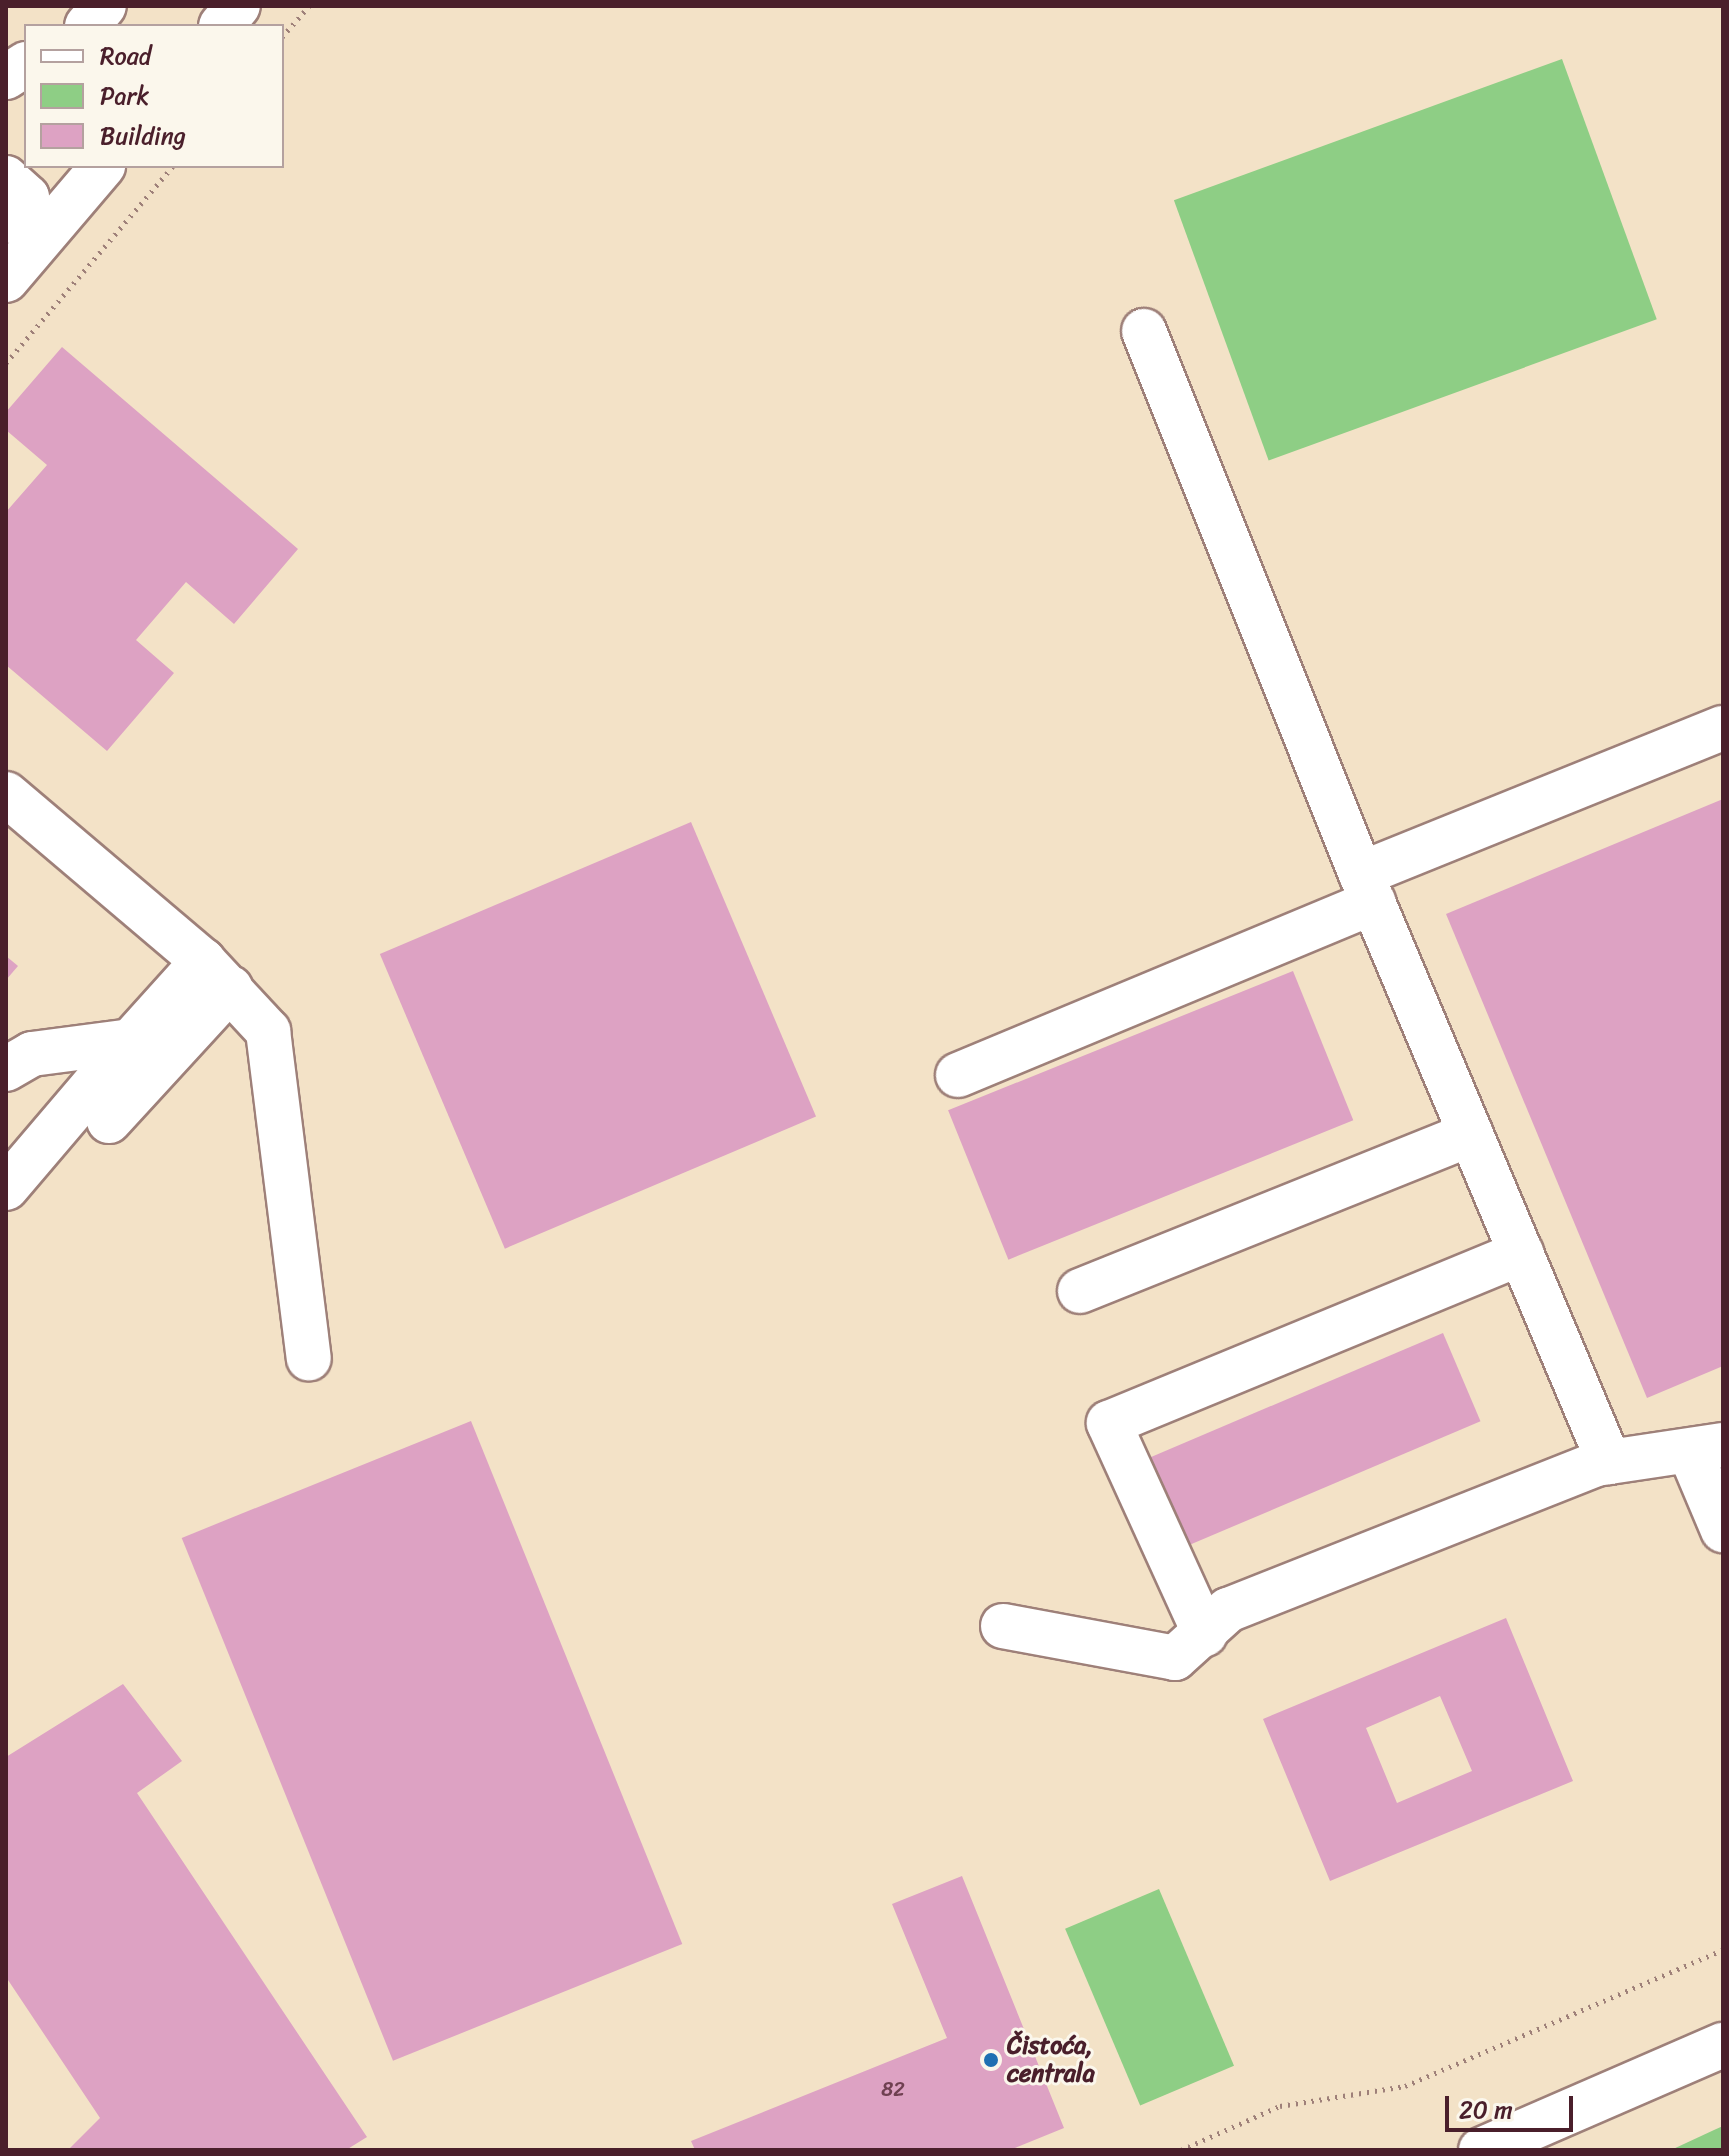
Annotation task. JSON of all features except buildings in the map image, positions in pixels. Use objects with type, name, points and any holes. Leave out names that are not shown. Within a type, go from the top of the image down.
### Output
[{"type":"street","points":[[89,24],[104,6]]},
{"type":"street","points":[[223,24],[238,6]]},
{"type":"street","points":[[6,77],[24,65]]},
{"type":"street","points":[[6,280],[101,168]]},
{"type":"street","points":[[6,178],[27,197],[6,221]]},
{"type":"street","points":[[1144,331],[1367,888],[1609,1462]]},
{"type":"street","points":[[958,1075],[1723,728]]},
{"type":"street","points":[[6,794],[217,974],[268,1031],[309,1358]]},
{"type":"street","points":[[6,1188],[131,1041],[217,974]]},
{"type":"street","points":[[109,1121],[217,974]]},
{"type":"street","points":[[6,1069],[32,1054],[131,1041]]},
{"type":"street","points":[[1080,1291],[1471,1134]]},
{"type":"street","points":[[1205,1634],[1109,1423],[1521,1253]]},
{"type":"street","points":[[1003,1626],[1175,1658],[1228,1610],[1609,1462],[1706,1448],[1723,1530]]},
{"type":"street","points":[[1481,2150],[1723,2045]]},
{"type":"path","points":[[284,35],[309,6]]},
{"type":"path","points":[[6,363],[171,168]]},
{"type":"path","points":[[1181,2150],[1280,2106],[1405,2086],[1723,1950]]},
{"type":"green space","points":[[1562,59],[1657,319],[1269,461],[1174,200]]},
{"type":"green space","points":[[1159,1889],[1234,2066],[1140,2106],[1065,1929]]},
{"type":"green space","points":[[1723,2126],[1723,2150],[1671,2150],[1714,2130]]},
{"type":"place","name":"Čistoća, centrala","points":[[991,2060]]}]
